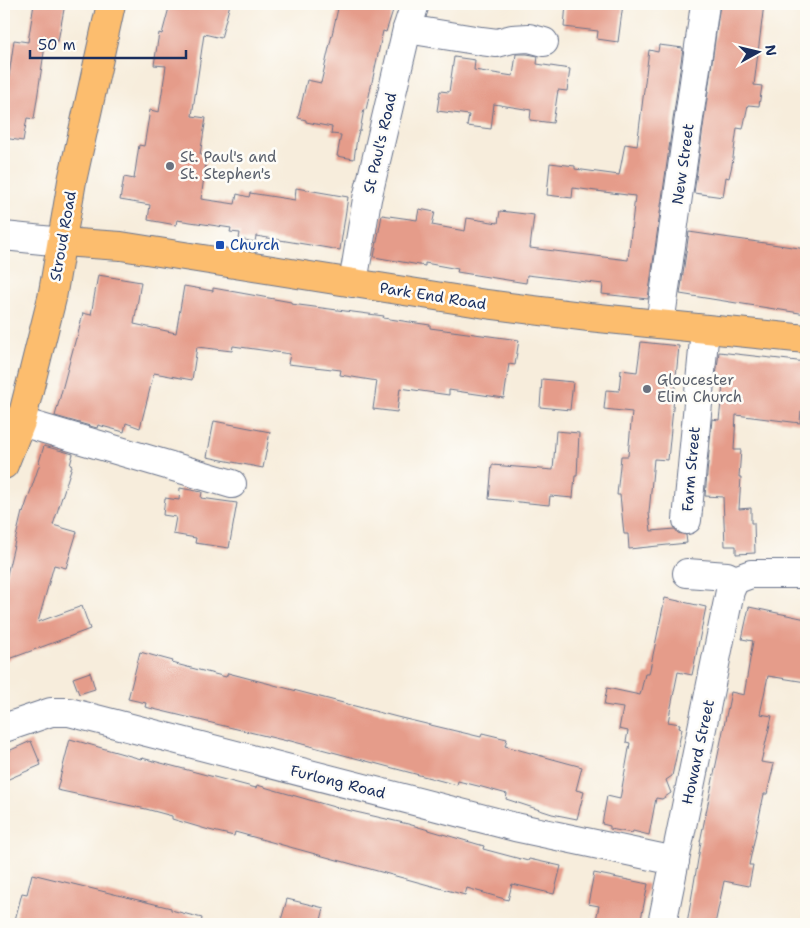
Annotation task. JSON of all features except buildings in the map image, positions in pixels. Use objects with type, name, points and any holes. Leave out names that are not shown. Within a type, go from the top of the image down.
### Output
[{"type":"main road","name":"Stroud Road","points":[[4,465],[21,422],[52,298],[72,181],[111,4]]},
{"type":"main road","name":"Park End Road","points":[[62,242],[121,246],[486,304],[589,317],[806,339]]},
{"type":"street","name":"St Paul's Road","points":[[353,283],[367,198],[407,30],[415,4]]},
{"type":"street","name":"New Street","points":[[660,324],[705,4]]},
{"type":"street","points":[[407,30],[489,42],[529,38],[544,42]]},
{"type":"street","points":[[4,236],[62,242]]},
{"type":"street","name":"Farm Street","points":[[687,520],[705,329]]},
{"type":"street","points":[[21,422],[232,484]]},
{"type":"street","points":[[687,573],[727,576],[735,580],[751,574],[806,574]]},
{"type":"street","name":"Howard Street","points":[[662,924],[730,591],[735,580]]},
{"type":"street","name":"Furlong Road","points":[[4,728],[51,712],[69,712],[515,827],[675,861]]},
{"type":"place","name":"St. Paul's and St. Stephen's","points":[[170,166]]},
{"type":"place","name":"Church","points":[[220,245]]},
{"type":"place","name":"Gloucester Elim Church","points":[[647,389]]}]
